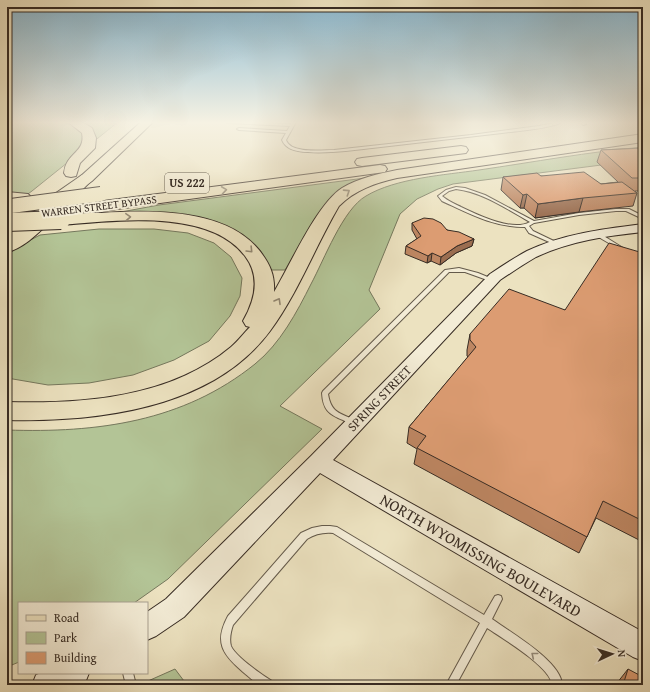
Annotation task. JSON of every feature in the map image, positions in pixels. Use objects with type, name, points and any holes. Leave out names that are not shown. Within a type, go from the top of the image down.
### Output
[{"type":"highway","points":[[71,173],[73,163],[82,154]]},
{"type":"highway","name":"WARREN STREET BYPASS","points":[[10,209],[101,194],[427,154]]},
{"type":"highway","name":"WARREN STREET BYPASS","points":[[10,209],[88,208],[490,154]]},
{"type":"highway","points":[[8,408],[65,410],[104,408],[145,398],[193,380],[212,370],[240,350],[261,328],[333,204],[344,194],[360,185],[397,174],[532,154]]},
{"type":"highway","points":[[7,247],[34,228],[87,178]]},
{"type":"highway","points":[[8,408],[33,404],[88,401],[126,394],[170,381],[198,368],[233,343],[252,323],[262,303],[265,293],[265,279],[258,261],[243,244],[220,230],[197,222],[165,217],[140,216],[61,220],[10,209]]},
{"type":"main road","points":[[10,209],[71,173],[94,154]]},
{"type":"main road","points":[[7,234],[87,178],[113,154]]},
{"type":"street","name":"SPRING STREET","points":[[148,626],[175,608],[318,462],[492,280],[522,259],[556,244],[597,234],[643,228]]},
{"type":"street","name":"NORTH WYOMISSING BOULEVARD","points":[[318,462],[643,647]]},
{"type":"street","points":[[46,685],[73,674]]},
{"type":"lane","points":[[533,222],[470,191],[457,188],[446,190],[440,196],[444,200],[498,224],[512,227],[526,226],[533,222],[579,214],[627,210],[643,218]]},
{"type":"lane","points":[[526,226],[531,232],[556,244]]},
{"type":"lane","points":[[597,234],[626,250]]},
{"type":"lane","points":[[355,423],[330,411],[326,402],[325,393],[447,271],[462,269],[492,280]]},
{"type":"lane","points":[[268,685],[229,653],[226,635],[227,626],[231,619],[304,536],[318,529],[334,530],[486,621],[532,653],[547,666],[558,684]]},
{"type":"lane","points":[[451,685],[498,599]]},
{"type":"lane","points":[[128,674],[131,685]]},
{"type":"green space","points":[[7,154],[78,154],[32,191],[7,209]]},
{"type":"green space","points":[[579,154],[643,154],[643,161],[453,184],[417,199],[400,214],[369,290],[380,309],[280,406],[322,429],[168,579],[135,602],[18,602],[18,662],[7,667],[7,430],[74,429],[106,426],[138,420],[169,411],[199,399],[227,384],[255,364],[280,337],[300,306],[342,223],[358,203],[366,196],[378,190],[406,181]]},
{"type":"green space","points":[[365,178],[338,192],[329,199],[285,270],[271,270],[260,250],[249,241],[224,226],[121,214],[121,212],[159,205]]},
{"type":"green space","points":[[99,229],[154,229],[188,233],[214,243],[231,257],[242,278],[240,296],[230,316],[209,341],[174,360],[133,375],[89,383],[48,385],[7,378],[7,256],[19,246],[40,235]]},
{"type":"green space","points":[[175,669],[187,685],[139,685]]},
{"type":"building","points":[[606,154],[643,154],[643,178],[632,178]]},
{"type":"building","points":[[584,172],[601,184],[622,182],[637,193],[538,204],[527,194],[523,195],[503,177],[537,173],[541,176]]},
{"type":"building","points":[[424,218],[433,219],[441,223],[447,230],[459,232],[474,239],[457,246],[441,257],[432,253],[428,256],[406,246],[421,236],[412,223]]},
{"type":"building","points":[[609,243],[643,253],[643,521],[603,501],[587,537],[417,448],[426,436],[409,427],[476,347],[470,340],[470,334],[509,289],[565,310]]},
{"type":"building","points":[[628,669],[643,677],[643,685],[623,685]]}]
